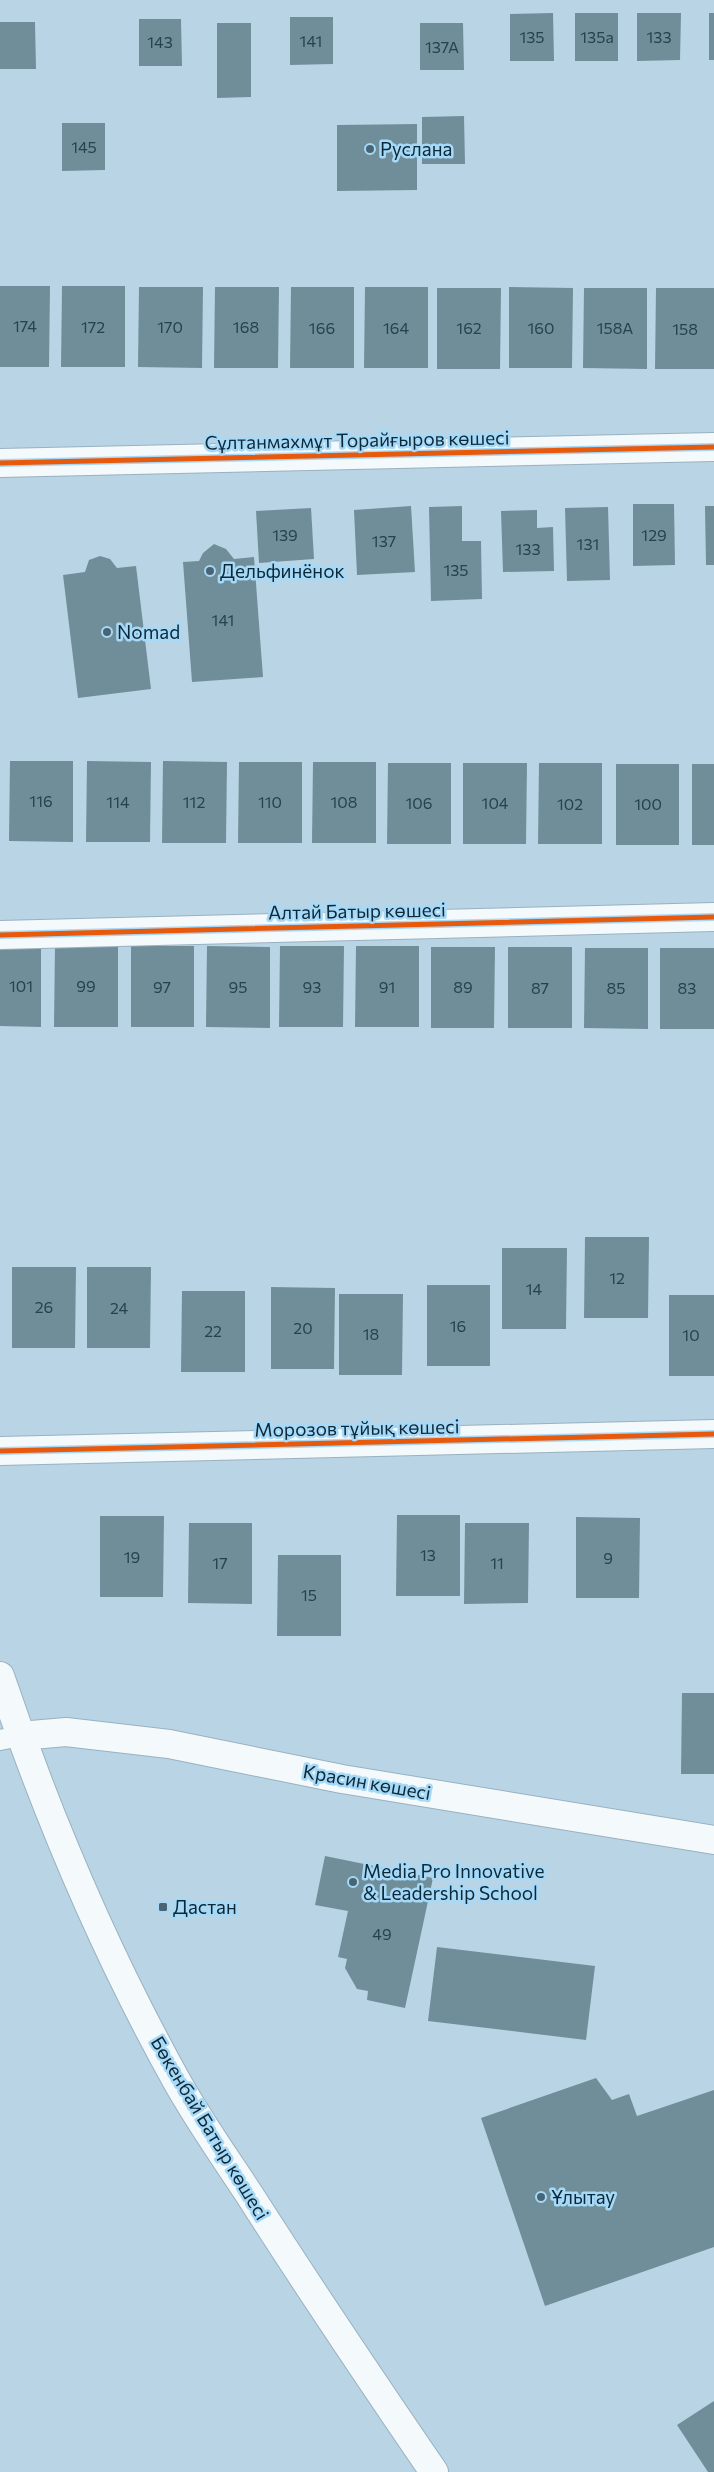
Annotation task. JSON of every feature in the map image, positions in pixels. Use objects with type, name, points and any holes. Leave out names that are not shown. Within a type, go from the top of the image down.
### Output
[{"type":"street","name":"Сұлтанмахмұт Торайғыров көшесі","points":[[0,463],[714,447]]},
{"type":"street","name":"Алтай Батыр көшесі","points":[[0,935],[714,917]]},
{"type":"street","name":"Морозов тұйық көшесі","points":[[0,1451],[714,1434]]},
{"type":"street","name":"Бөкенбай Батыр көшесі","points":[[0,1676],[10,1738],[57,1832],[98,1928],[176,2080],[314,2295],[434,2472]]},
{"type":"street","name":"Красин көшесі","points":[[10,1738],[66,1732],[169,1744],[342,1779],[714,1840]]},
{"type":"building","points":[[553,13],[554,61],[510,61],[510,14]]},
{"type":"building","points":[[575,13],[618,13],[618,61],[575,61]]},
{"type":"building","points":[[637,13],[681,13],[680,60],[637,61]]},
{"type":"building","points":[[709,13],[714,13],[714,60],[709,60]]},
{"type":"building","points":[[290,17],[333,17],[333,64],[290,65]]},
{"type":"building","points":[[139,19],[181,19],[182,66],[139,66]]},
{"type":"building","points":[[0,22],[35,22],[36,69],[0,69]]},
{"type":"building","points":[[217,23],[251,23],[251,97],[217,98]]},
{"type":"building","points":[[420,23],[463,23],[464,70],[420,70]]},
{"type":"building","points":[[464,116],[465,164],[422,164],[422,117]]},
{"type":"building","points":[[62,123],[105,123],[105,170],[62,171]]},
{"type":"building","points":[[417,124],[417,190],[337,191],[337,125]]},
{"type":"building","points":[[0,286],[50,286],[49,367],[0,367]]},
{"type":"building","points":[[62,286],[125,286],[125,367],[61,367]]},
{"type":"building","points":[[139,287],[203,287],[202,368],[138,367]]},
{"type":"building","points":[[215,287],[279,287],[278,368],[214,368]]},
{"type":"building","points":[[291,287],[354,287],[354,368],[290,368]]},
{"type":"building","points":[[365,287],[428,287],[428,368],[364,368]]},
{"type":"building","points":[[509,287],[573,288],[572,368],[509,368]]},
{"type":"building","points":[[437,288],[501,288],[500,369],[437,369]]},
{"type":"building","points":[[584,288],[647,288],[647,369],[583,368]]},
{"type":"building","points":[[656,288],[714,288],[714,369],[655,369]]},
{"type":"building","points":[[633,504],[674,504],[675,565],[633,566]]},
{"type":"building","points":[[411,506],[415,572],[357,575],[354,510]]},
{"type":"building","points":[[462,506],[462,541],[481,541],[482,599],[431,601],[429,507]]},
{"type":"building","points":[[705,506],[714,506],[714,565],[706,565]]},
{"type":"building","points":[[608,507],[610,580],[567,581],[565,508]]},
{"type":"building","points":[[311,508],[314,559],[259,563],[256,511]]},
{"type":"building","points":[[537,510],[537,528],[553,527],[554,571],[503,572],[501,511]]},
{"type":"building","points":[[214,544],[226,549],[234,559],[254,557],[263,677],[192,682],[183,562],[199,561],[203,553]]},
{"type":"building","name":"Nomad","points":[[100,556],[110,559],[117,568],[136,566],[151,689],[78,698],[63,575],[85,572],[89,560]]},
{"type":"building","points":[[10,761],[73,761],[73,842],[9,841]]},
{"type":"building","points":[[87,761],[151,762],[150,842],[86,842]]},
{"type":"building","points":[[163,761],[227,762],[226,843],[162,843]]},
{"type":"building","points":[[239,762],[302,762],[302,843],[238,843]]},
{"type":"building","points":[[313,762],[376,762],[376,843],[312,843]]},
{"type":"building","points":[[388,763],[451,763],[451,844],[387,844]]},
{"type":"building","points":[[463,763],[527,763],[526,844],[463,844]]},
{"type":"building","points":[[539,763],[602,763],[602,844],[538,844]]},
{"type":"building","points":[[616,764],[679,764],[679,845],[616,845]]},
{"type":"building","points":[[692,764],[714,764],[714,845],[692,845]]},
{"type":"building","points":[[0,945],[41,946],[41,1027],[0,1026]]},
{"type":"building","points":[[55,946],[118,946],[118,1027],[54,1027]]},
{"type":"building","points":[[131,946],[194,946],[194,1027],[131,1027]]},
{"type":"building","points":[[207,946],[270,947],[270,1028],[206,1027]]},
{"type":"building","points":[[280,946],[344,946],[343,1027],[279,1027]]},
{"type":"building","points":[[356,946],[419,946],[419,1027],[355,1027]]},
{"type":"building","points":[[431,947],[495,947],[494,1028],[431,1028]]},
{"type":"building","points":[[508,947],[572,947],[572,1028],[508,1028]]},
{"type":"building","points":[[585,948],[648,948],[648,1029],[584,1028]]},
{"type":"building","points":[[660,948],[714,948],[714,1029],[660,1029]]},
{"type":"building","points":[[585,1237],[649,1237],[648,1318],[584,1318]]},
{"type":"building","points":[[502,1248],[567,1248],[566,1329],[502,1329]]},
{"type":"building","points":[[12,1267],[76,1267],[75,1348],[12,1348]]},
{"type":"building","points":[[87,1267],[151,1267],[150,1348],[87,1348]]},
{"type":"building","points":[[427,1285],[490,1285],[490,1366],[427,1366]]},
{"type":"building","points":[[271,1287],[335,1288],[334,1369],[271,1369]]},
{"type":"building","points":[[182,1291],[245,1291],[245,1372],[181,1372]]},
{"type":"building","points":[[339,1294],[403,1294],[402,1375],[339,1375]]},
{"type":"building","points":[[669,1295],[714,1295],[714,1376],[669,1376]]},
{"type":"building","points":[[397,1515],[460,1515],[460,1596],[396,1596]]},
{"type":"building","points":[[100,1516],[164,1516],[163,1597],[100,1597]]},
{"type":"building","points":[[576,1517],[640,1518],[639,1598],[576,1598]]},
{"type":"building","points":[[189,1523],[252,1523],[252,1604],[188,1603]]},
{"type":"building","points":[[465,1523],[529,1523],[528,1603],[464,1604]]},
{"type":"building","points":[[278,1555],[341,1555],[341,1636],[277,1636]]},
{"type":"building","points":[[682,1693],[714,1693],[714,1774],[681,1774]]},
{"type":"building","points":[[325,1856],[433,1878],[405,2008],[367,2000],[368,1991],[357,1989],[345,1968],[347,1959],[338,1957],[348,1911],[315,1905]]},
{"type":"building","points":[[437,1947],[595,1966],[586,2040],[428,2021]]},
{"type":"building","points":[[596,2078],[612,2100],[629,2094],[637,2116],[714,2090],[714,2247],[545,2306],[481,2118]]},
{"type":"building","points":[[714,2401],[714,2472],[708,2472],[677,2425]]},
{"type":"cycle path","points":[[0,463],[714,447]]},
{"type":"cycle path","points":[[0,935],[714,917]]},
{"type":"cycle path","points":[[0,1451],[714,1434]]},
{"type":"place","name":"Руслана","points":[[370,149]]},
{"type":"place","name":"Дельфинёнок","points":[[210,571]]},
{"type":"place","name":"Nomad","points":[[107,632]]},
{"type":"place","name":"Media Pro Innovative & Leadership School","points":[[353,1882]]},
{"type":"place","name":"Дастан","points":[[163,1907]]},
{"type":"place","name":"Ұлытау","points":[[541,2197]]}]
